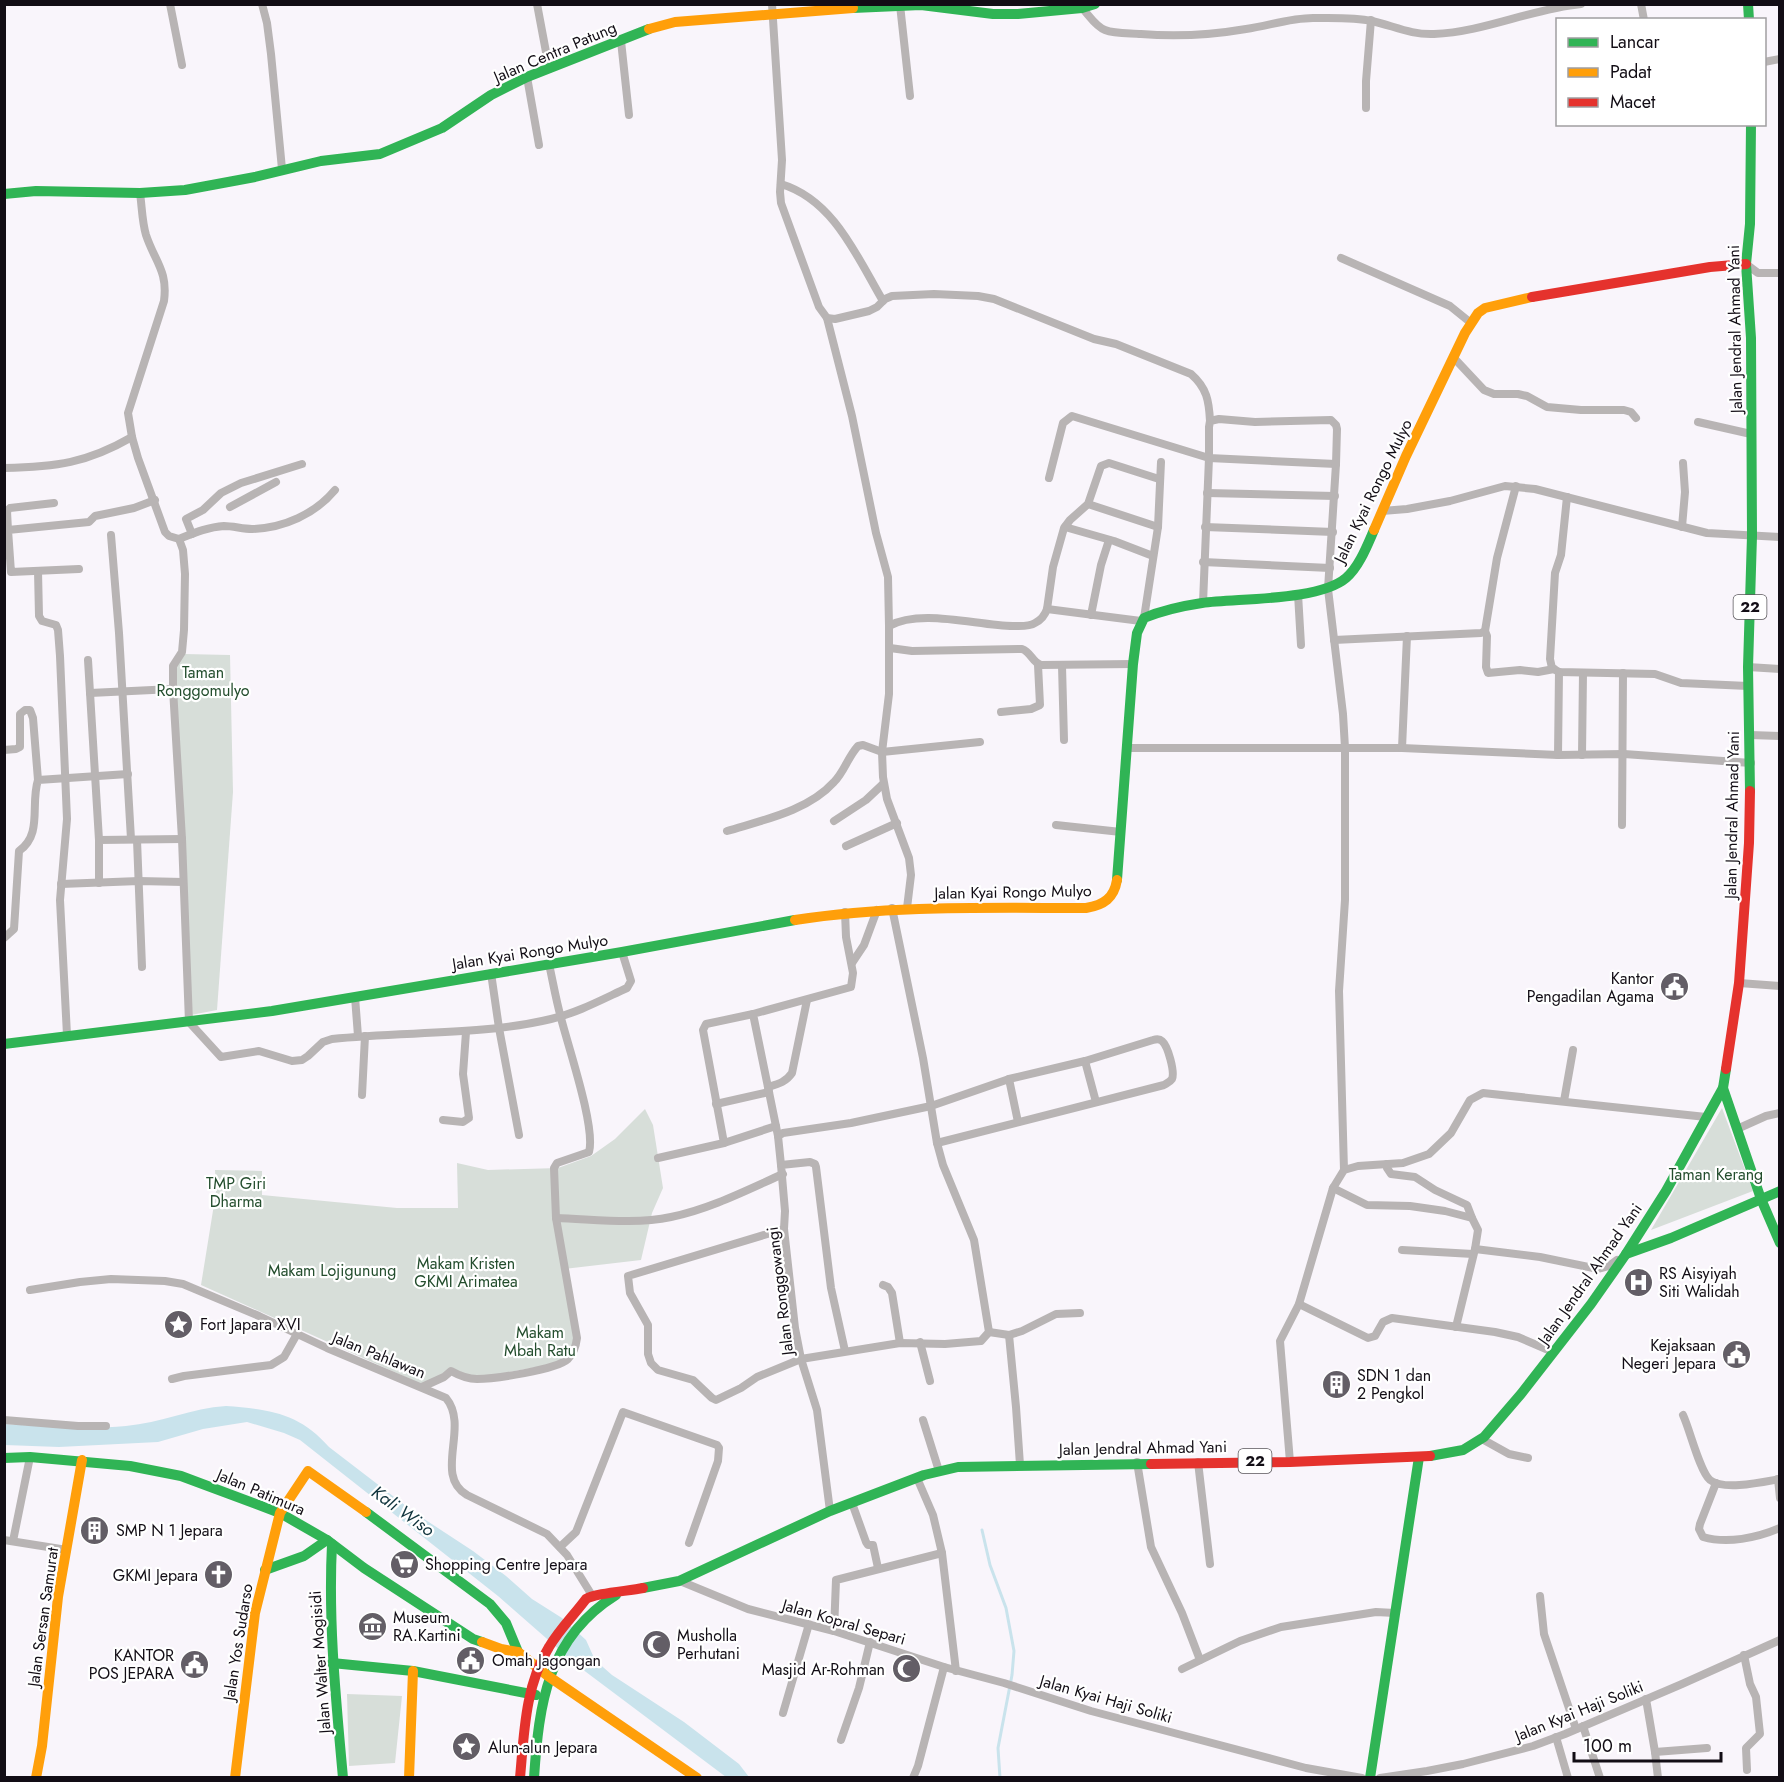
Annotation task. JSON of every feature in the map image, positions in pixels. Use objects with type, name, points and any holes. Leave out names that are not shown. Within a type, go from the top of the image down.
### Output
[{"type":"main road","name":"Jalan Centra Patung","points":[[4,194],[36,191],[140,193],[196,188],[321,161],[380,154],[442,128],[491,95],[527,77],[658,26],[675,22],[773,10],[881,5],[993,9],[1018,14],[1082,8],[1095,4]]},
{"type":"main road","name":"Jalan Jendral Ahmad Yani","points":[[548,1676],[580,1615],[582,1603],[592,1595],[621,1593],[679,1581],[830,1511],[939,1471],[958,1467],[1020,1465],[1290,1462],[1419,1457],[1440,1456],[1463,1450],[1482,1438],[1591,1304],[1626,1254],[1665,1191],[1723,1088],[1739,983],[1746,895],[1751,763],[1748,667],[1752,536],[1751,338],[1746,264],[1750,224],[1751,126]]},
{"type":"main road","name":"Jalan Kyai Rongo Mulyo","points":[[4,1044],[189,1022],[355,996],[845,912],[892,908],[1068,910],[1099,906],[1113,894],[1117,883],[1133,664],[1137,633],[1142,620],[1163,610],[1203,603],[1298,594],[1328,589],[1340,583],[1355,568],[1406,456],[1471,323],[1485,308],[1710,267],[1746,264]]},
{"type":"main road","points":[[1723,1088],[1761,1199],[1779,1243]]},
{"type":"main road","points":[[1626,1254],[1671,1238],[1779,1191]]},
{"type":"main road","points":[[1370,1778],[1419,1457]]},
{"type":"main road","name":"Jalan Patimura","points":[[4,1458],[82,1460],[181,1476],[280,1513],[330,1542],[409,1598],[473,1639],[501,1649],[518,1652],[548,1676],[697,1778]]},
{"type":"main road","name":"Jalan Sersan Samurat","points":[[36,1778],[42,1746],[58,1598],[82,1460]]},
{"type":"main road","points":[[280,1513],[309,1471],[399,1535],[489,1604],[506,1623],[518,1652]]},
{"type":"main road","name":"Jalan Yos Sudarso","points":[[235,1778],[255,1612],[280,1513]]},
{"type":"main road","points":[[266,1570],[304,1556],[330,1542]]},
{"type":"main road","name":"Jalan Walter Mogisidi","points":[[330,1542],[332,1663],[343,1778]]},
{"type":"main road","name":"Jalan Jendral Ahmad Yani","points":[[539,1668],[548,1648],[580,1615],[621,1593]]},
{"type":"main road","points":[[332,1663],[413,1671],[542,1697]]},
{"type":"main road","name":"22","points":[[520,1778],[524,1724],[530,1693],[539,1668]]},
{"type":"main road","points":[[409,1778],[413,1671]]},
{"type":"main road","name":"22","points":[[534,1778],[542,1697],[548,1676]]},
{"type":"street","points":[[170,4],[182,65]]},
{"type":"street","points":[[262,4],[271,54],[282,169]]},
{"type":"street","points":[[537,4],[549,68]]},
{"type":"street","points":[[1082,8],[1095,23],[1105,30],[1160,36],[1203,35],[1245,30],[1300,18],[1371,20],[1412,33],[1434,34],[1457,32],[1556,7],[1581,4]]},
{"type":"street","points":[[900,5],[910,96]]},
{"type":"street","points":[[773,10],[782,160],[781,203],[819,307],[827,318],[852,416],[876,533],[888,577],[889,694],[882,752],[883,784],[909,858],[911,874],[907,908]]},
{"type":"street","points":[[1366,108],[1371,20]]},
{"type":"street","points":[[621,41],[629,115]]},
{"type":"street","points":[[527,77],[539,145]]},
{"type":"street","points":[[781,184],[806,195],[826,212],[846,238],[883,301]]},
{"type":"street","points":[[140,193],[147,236],[163,273],[166,286],[164,301],[128,413],[132,437],[165,532],[179,539],[206,529],[227,526],[259,529],[314,511],[335,490]]},
{"type":"street","points":[[1341,258],[1450,306],[1471,323]]},
{"type":"street","points":[[1746,264],[1758,273],[1779,273]]},
{"type":"street","points":[[827,318],[835,319],[869,311],[892,296],[934,294],[978,296],[994,299],[1037,318],[1094,339],[1116,344],[1191,374],[1201,382],[1206,392],[1210,421],[1203,603]]},
{"type":"street","points":[[1454,358],[1484,390],[1494,394],[1527,396],[1547,407],[1581,411],[1624,410],[1631,412],[1636,418]]},
{"type":"street","points":[[1049,478],[1064,421],[1071,416],[1209,458],[1336,464]]},
{"type":"street","points":[[1210,421],[1219,419],[1255,422],[1331,420],[1337,429],[1328,589],[1345,748],[1345,900],[1339,991],[1344,1170],[1333,1188],[1299,1304],[1280,1341],[1290,1462]]},
{"type":"street","points":[[1698,423],[1751,434]]},
{"type":"street","points":[[4,468],[44,466],[82,460],[100,454],[132,437]]},
{"type":"street","points":[[889,626],[900,621],[919,619],[950,619],[1005,626],[1027,626],[1035,623],[1045,615],[1047,609],[1053,567],[1065,527],[1088,504],[1101,466],[1106,462],[1158,478]]},
{"type":"street","points":[[1047,609],[1142,620],[1158,527],[1158,478],[1161,462]]},
{"type":"street","points":[[1682,527],[1685,492],[1683,463]]},
{"type":"street","points":[[192,534],[186,519],[203,510],[221,493],[253,479],[302,464]]},
{"type":"street","points":[[230,507],[276,482]]},
{"type":"street","points":[[1382,511],[1418,507],[1505,486],[1516,486],[1707,533],[1779,537]]},
{"type":"street","points":[[1516,486],[1493,578],[1485,631],[1488,673],[1520,670],[1655,674],[1681,683],[1748,686]]},
{"type":"street","points":[[1207,493],[1335,496]]},
{"type":"street","points":[[1558,755],[1557,671],[1550,659],[1555,573],[1561,555],[1568,497]]},
{"type":"street","points":[[8,530],[89,522],[95,516],[134,508],[155,500]]},
{"type":"street","points":[[54,503],[10,508],[8,511],[10,572],[79,568]]},
{"type":"street","points":[[1088,504],[1158,527]]},
{"type":"street","points":[[1065,527],[1153,556]]},
{"type":"street","points":[[1205,527],[1333,532]]},
{"type":"street","points":[[111,535],[128,774],[139,881],[142,968]]},
{"type":"street","points":[[179,539],[185,567],[184,630],[182,652],[173,666],[173,688],[189,1022],[218,1055],[224,1058],[259,1051],[292,1061],[302,1060],[323,1042],[332,1039],[466,1032],[560,1016],[629,987],[631,981],[622,952]]},
{"type":"street","points":[[1091,615],[1101,565],[1109,540]]},
{"type":"street","points":[[1203,562],[1330,568]]},
{"type":"street","points":[[38,571],[39,616],[42,621],[54,624],[58,630],[68,819],[60,900],[68,1035]]},
{"type":"street","points":[[1298,594],[1301,645]]},
{"type":"street","points":[[1334,640],[1485,631]]},
{"type":"street","points":[[1402,748],[1407,636]]},
{"type":"street","points":[[890,648],[912,651],[1027,650],[1038,664],[1040,705],[1031,709],[1001,712]]},
{"type":"street","points":[[88,660],[96,775],[99,883]]},
{"type":"street","points":[[1038,664],[1062,666],[1133,664]]},
{"type":"street","points":[[1062,666],[1064,740]]},
{"type":"street","points":[[1748,667],[1779,669]]},
{"type":"street","points":[[1582,755],[1583,673]]},
{"type":"street","points":[[1622,825],[1623,673]]},
{"type":"street","points":[[90,693],[173,688]]},
{"type":"street","points":[[4,750],[16,750],[20,747],[20,714],[24,710],[30,710],[33,718],[38,780],[35,789],[36,817],[29,842],[19,851],[14,929],[4,938]]},
{"type":"street","points":[[1750,735],[1779,736]]},
{"type":"street","points":[[727,831],[786,812],[807,802],[834,783],[858,747],[863,746],[882,752],[980,742]]},
{"type":"street","points":[[1126,748],[1402,748],[1558,755],[1624,754],[1751,763]]},
{"type":"street","points":[[38,780],[128,774]]},
{"type":"street","points":[[834,821],[866,800],[883,784]]},
{"type":"street","points":[[846,846],[897,823]]},
{"type":"street","points":[[1056,825],[1121,832]]},
{"type":"street","points":[[99,840],[182,839]]},
{"type":"street","points":[[61,884],[183,882]]},
{"type":"street","points":[[892,908],[923,1058],[937,1143],[943,1165],[974,1240],[989,1332]]},
{"type":"street","points":[[852,963],[864,945],[877,909]]},
{"type":"street","points":[[724,1143],[703,1038],[704,1027],[712,1022],[753,1014],[851,987],[854,979],[846,937],[845,912]]},
{"type":"street","points":[[423,1387],[451,1371],[463,1377],[500,1377],[553,1366],[568,1358],[575,1349],[577,1338],[556,1218],[555,1165],[590,1152],[591,1145],[587,1115],[560,1016],[549,964]]},
{"type":"street","points":[[491,973],[498,1028],[519,1136]]},
{"type":"street","points":[[1739,983],[1779,986]]},
{"type":"street","points":[[355,996],[362,1036],[362,1095]]},
{"type":"street","points":[[716,1104],[769,1090],[788,1079],[792,1073],[807,1000]]},
{"type":"street","name":"Jalan Ronggowangi","points":[[753,1014],[778,1136],[782,1170],[784,1229],[795,1328],[801,1359],[817,1410],[830,1511]]},
{"type":"street","points":[[443,1120],[463,1122],[469,1118],[463,1074],[466,1032]]},
{"type":"street","points":[[778,1136],[788,1131],[851,1123],[931,1106],[1009,1079],[1085,1061],[1157,1039],[1164,1042],[1173,1074],[1168,1083],[937,1143]]},
{"type":"street","points":[[1564,1101],[1573,1050]]},
{"type":"street","points":[[1085,1061],[1096,1102]]},
{"type":"street","points":[[1009,1079],[1018,1122]]},
{"type":"street","points":[[1344,1170],[1358,1166],[1410,1161],[1435,1149],[1451,1133],[1470,1100],[1479,1094],[1706,1117]]},
{"type":"street","points":[[1737,1130],[1766,1116],[1779,1113]]},
{"type":"street","points":[[658,1158],[724,1143],[776,1126]]},
{"type":"street","points":[[556,1218],[644,1220],[671,1217],[721,1200],[782,1170],[810,1162],[815,1164],[831,1288],[845,1351]]},
{"type":"street","points":[[1387,1164],[1391,1174],[1415,1176],[1435,1190],[1467,1205],[1478,1230],[1456,1327]]},
{"type":"street","points":[[1333,1188],[1367,1205],[1410,1206],[1472,1218]]},
{"type":"street","points":[[784,1229],[632,1273],[628,1278],[630,1293],[648,1325],[648,1354],[651,1363],[658,1370],[693,1380],[714,1400],[741,1388],[758,1377],[801,1359],[900,1343],[945,1344],[981,1341],[989,1332]]},
{"type":"street","points":[[1402,1250],[1540,1257],[1598,1269],[1609,1266],[1626,1254]]},
{"type":"street","name":"Jalan Pahlawan","points":[[30,1290],[117,1279],[183,1284],[446,1398],[454,1412],[452,1474],[457,1487],[467,1496],[547,1534],[560,1547],[599,1605]]},
{"type":"street","points":[[884,1284],[892,1293],[900,1343]]},
{"type":"street","points":[[1299,1304],[1370,1338],[1375,1336],[1388,1318],[1518,1337],[1553,1352]]},
{"type":"street","points":[[989,1332],[1009,1335],[1056,1314],[1080,1313]]},
{"type":"street","points":[[172,1379],[271,1365],[284,1357],[297,1334]]},
{"type":"street","points":[[1009,1335],[1020,1465]]},
{"type":"street","points":[[920,1342],[930,1381]]},
{"type":"street","points":[[560,1547],[576,1532],[623,1412],[717,1445],[719,1448],[718,1461],[689,1543]]},
{"type":"street","points":[[1683,1415],[1706,1474],[1713,1482],[1746,1484],[1779,1479],[1779,1498]]},
{"type":"street","points":[[4,1420],[106,1426]]},
{"type":"street","points":[[923,1420],[939,1471]]},
{"type":"street","points":[[1482,1438],[1509,1454],[1528,1458]]},
{"type":"street","points":[[30,1457],[9,1540],[67,1550]]},
{"type":"street","points":[[1137,1462],[1151,1546],[1182,1613],[1200,1660]]},
{"type":"street","points":[[1198,1462],[1210,1564]]},
{"type":"street","points":[[917,1478],[933,1515],[942,1553],[956,1671]]},
{"type":"street","points":[[1716,1482],[1699,1529],[1703,1537],[1728,1541],[1738,1540],[1779,1528]]},
{"type":"street","points":[[852,1503],[866,1542],[868,1545],[873,1545],[878,1568]]},
{"type":"street","points":[[834,1631],[836,1580],[942,1553]]},
{"type":"street","name":"Jalan Kopral Separi","points":[[679,1581],[748,1609],[834,1631],[956,1671],[1004,1683]]},
{"type":"street","points":[[1540,1596],[1544,1634],[1600,1778]]},
{"type":"street","points":[[1182,1669],[1260,1632],[1376,1612],[1395,1612]]},
{"type":"street","points":[[783,1713],[809,1624]]},
{"type":"street","name":"Jalan Kyai Haji Soliki","points":[[1380,1778],[1463,1764],[1533,1746],[1580,1728],[1779,1640]]},
{"type":"street","points":[[841,1740],[859,1688],[870,1642]]},
{"type":"street","points":[[1744,1655],[1750,1684],[1756,1697],[1760,1734],[1746,1748],[1747,1770]]},
{"type":"street","points":[[913,1778],[944,1667]]},
{"type":"street","name":"Jalan Kyai Haji Soliki","points":[[1004,1683],[1113,1717],[1306,1768],[1362,1778]]},
{"type":"street","points":[[1646,1699],[1658,1778]]},
{"type":"street","points":[[1556,1737],[1568,1778]]},
{"type":"street","points":[[1655,1752],[1707,1748]]},
{"type":"green space","name":"Taman Ronggomulyo","points":[[184,654],[230,655],[233,792],[217,1010],[191,1015],[175,668]]},
{"type":"green space","name":"Taman Kerang","points":[[1722,1108],[1753,1191],[1651,1230]]},
{"type":"green space","points":[[645,1109],[653,1125],[663,1188],[652,1213],[641,1260],[564,1269],[576,1338],[574,1348],[559,1363],[477,1378],[449,1370],[423,1385],[201,1285],[216,1192],[215,1170],[262,1171],[262,1195],[397,1208],[458,1208],[457,1163],[488,1170],[558,1168],[591,1156],[615,1139]]},
{"type":"green space","points":[[347,1694],[402,1696],[395,1763],[349,1766]]},
{"type":"water","name":"Kali Wiso","points":[[226,1406],[269,1411],[307,1427],[329,1447],[415,1513],[473,1551],[532,1599],[562,1618],[586,1640],[595,1660],[612,1675],[684,1722],[739,1764],[749,1777],[726,1777],[578,1666],[498,1596],[300,1440],[247,1422],[203,1429],[158,1442],[59,1447],[5,1445],[4,1424],[81,1428],[126,1426]]},
{"type":"waterway","points":[[982,1530],[990,1565],[1006,1608],[1014,1651],[1012,1675],[998,1748],[1000,1778]]},
{"type":"traffic: fast","points":[[853,8],[921,5],[993,14],[1018,14],[1082,8],[1095,4]]},
{"type":"traffic: fast","points":[[1748,4],[1749,18]]},
{"type":"traffic: fast","points":[[4,194],[36,191],[140,193],[185,190],[255,177],[321,161],[380,154],[442,128],[491,95],[527,77],[649,29]]},
{"type":"traffic: fast","points":[[1750,791],[1748,667],[1752,536],[1751,338],[1746,264],[1750,224],[1751,126]]},
{"type":"traffic: fast","points":[[1117,880],[1133,664],[1137,633],[1144,618],[1195,604],[1298,595],[1334,585],[1346,578],[1355,568],[1374,530]]},
{"type":"traffic: fast","points":[[4,1044],[272,1011],[622,952],[795,920]]},
{"type":"traffic: fast","points":[[1430,1456],[1463,1450],[1484,1437],[1521,1394],[1591,1304],[1666,1191],[1723,1088],[1726,1069]]},
{"type":"traffic: fast","points":[[1723,1088],[1761,1199],[1780,1243]]},
{"type":"traffic: fast","points":[[1626,1254],[1671,1238],[1780,1191]]},
{"type":"traffic: fast","points":[[4,1458],[30,1457],[130,1466],[181,1476],[280,1513],[327,1540],[364,1568],[473,1639],[482,1642]]},
{"type":"traffic: fast","points":[[1370,1778],[1419,1457]]},
{"type":"traffic: fast","points":[[643,1588],[679,1581],[830,1511],[924,1475],[958,1467],[1151,1464]]},
{"type":"traffic: fast","points":[[366,1512],[490,1604],[506,1623],[518,1652]]},
{"type":"traffic: fast","points":[[265,1570],[304,1556],[327,1540]]},
{"type":"traffic: fast","points":[[332,1544],[332,1632],[343,1778]]},
{"type":"traffic: fast","points":[[534,1778],[539,1724],[544,1699],[561,1652],[575,1631],[593,1612],[616,1595]]},
{"type":"traffic: fast","points":[[332,1663],[413,1671],[536,1695]]},
{"type":"traffic: slow","points":[[649,29],[675,22],[853,8]]},
{"type":"traffic: slow","points":[[1374,530],[1406,456],[1465,333],[1478,313],[1485,308],[1532,297]]},
{"type":"traffic: slow","points":[[795,920],[903,910],[1086,908],[1107,900],[1117,880]]},
{"type":"traffic: slow","points":[[36,1778],[42,1746],[58,1597],[82,1460]]},
{"type":"traffic: slow","points":[[235,1778],[255,1613],[280,1513],[308,1471],[366,1512]]},
{"type":"traffic: slow","points":[[482,1642],[518,1652],[548,1676],[697,1778]]},
{"type":"traffic: slow","points":[[409,1778],[413,1671]]},
{"type":"traffic: jam","points":[[1532,297],[1710,267],[1746,264]]},
{"type":"traffic: jam","points":[[1726,1069],[1739,983],[1749,843],[1750,791]]},
{"type":"traffic: jam","points":[[1151,1464],[1290,1462],[1430,1456]]},
{"type":"traffic: jam","points":[[520,1778],[530,1694],[541,1662],[553,1641],[586,1599],[643,1588]]},
{"type":"place","name":"Kantor Pengadilan Agama","points":[[1675,987]]},
{"type":"place","name":"RS Aisyiyah Siti Walidah","points":[[1638,1282]]},
{"type":"place","name":"Fort Japara XVI","points":[[179,1324]]},
{"type":"place","name":"Kejaksaan Negeri Jepara","points":[[1737,1354]]},
{"type":"place","name":"SDN 1 dan 2 Pengkol","points":[[1336,1384]]},
{"type":"place","name":"SMP N 1 Jepara","points":[[95,1530]]},
{"type":"place","name":"Shopping Centre Jepara","points":[[404,1564]]},
{"type":"place","name":"GKMI Jepara","points":[[219,1575]]},
{"type":"place","name":"Museum RA.Kartini","points":[[372,1626]]},
{"type":"place","name":"Musholla Perhutani","points":[[656,1644]]},
{"type":"place","name":"Omah Jagongan","points":[[471,1660]]},
{"type":"place","name":"KANTOR POS JEPARA","points":[[195,1664]]},
{"type":"place","name":"Masjid Ar-Rohman","points":[[906,1669]]},
{"type":"place","name":"Alun-alun Jepara","points":[[467,1747]]},
{"type":"park label","name":"TMP Giri Dharma","points":[[236,1192]]},
{"type":"park label","name":"Makam Lojigunung","points":[[332,1270]]},
{"type":"park label","name":"Makam Kristen GKMI Arimatea","points":[[466,1272]]},
{"type":"park label","name":"Makam Mbah Ratu","points":[[540,1341]]}]
